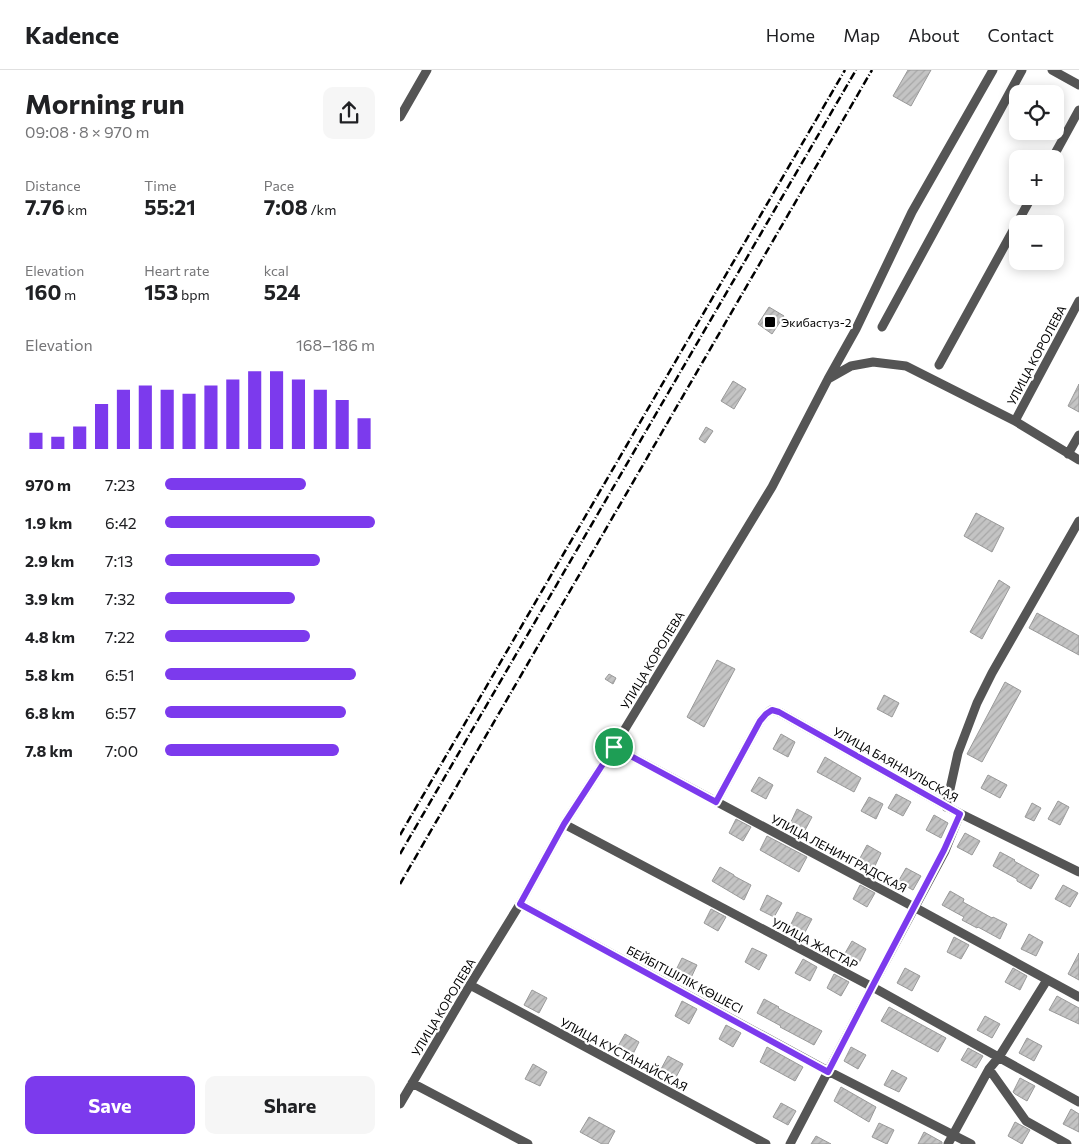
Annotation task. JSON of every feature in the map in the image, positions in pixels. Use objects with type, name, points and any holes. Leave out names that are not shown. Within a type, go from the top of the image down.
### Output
[{"type":"street","points":[[400,117],[427,70]]},
{"type":"street","name":"УЛИЦА КОРОЛЕВА","points":[[400,1104],[520,904],[564,824],[614,747],[772,487],[856,329],[912,212],[993,70]]},
{"type":"street","points":[[882,327],[1022,70]]},
{"type":"street","points":[[1052,70],[1079,85]]},
{"type":"street","points":[[1057,150],[1079,110]]},
{"type":"street","points":[[938,365],[1027,205]]},
{"type":"street","name":"УЛИЦА КОРОЛЕВА","points":[[1015,421],[1079,301]]},
{"type":"street","points":[[828,379],[851,366],[873,362],[906,366],[1015,421],[1079,460]]},
{"type":"street","points":[[1068,454],[1079,434]]},
{"type":"street","points":[[946,807],[958,753],[977,703],[992,673],[1079,521]]},
{"type":"street","name":"УЛИЦА БАЯНАУЛЬСКАЯ","points":[[716,802],[760,721],[772,710],[779,712],[946,807],[1079,872]]},
{"type":"street","name":"УЛИЦА ЛЕНИНГРАДСКАЯ","points":[[614,747],[1079,997]]},
{"type":"street","points":[[790,1144],[944,850],[960,814]]},
{"type":"street","name":"УЛИЦА ЖАСТАР","points":[[564,824],[872,987],[1079,1102]]},
{"type":"street","name":"БЕЙБІТШІЛІК КӨШЕСІ","points":[[520,904],[828,1072],[971,1144]]},
{"type":"street","points":[[948,1144],[989,1069],[999,1057],[1047,980]]},
{"type":"street","name":"УЛИЦА КУСТАНАЙСКАЯ","points":[[470,985],[766,1144]]},
{"type":"street","points":[[989,1069],[1026,1121],[1067,1144]]},
{"type":"street","points":[[412,1083],[528,1144]]},
{"type":"building","points":[[908,70],[931,70],[911,106],[893,96]]},
{"type":"building","points":[[769,307],[784,316],[772,334],[758,324]]},
{"type":"building","points":[[733,381],[746,389],[734,409],[721,401]]},
{"type":"building","points":[[1079,384],[1079,412],[1068,406]]},
{"type":"building","points":[[706,427],[713,431],[705,443],[699,439]]},
{"type":"building","points":[[976,513],[1004,528],[992,552],[964,536]]},
{"type":"building","points":[[999,580],[1010,587],[982,639],[970,632]]},
{"type":"building","points":[[1037,613],[1079,636],[1079,655],[1029,628]]},
{"type":"building","points":[[717,660],[735,669],[704,727],[687,717]]},
{"type":"building","points":[[609,674],[616,678],[613,684],[605,679]]},
{"type":"building","points":[[1005,682],[1021,691],[982,762],[967,754]]},
{"type":"building","points":[[884,695],[899,703],[892,717],[877,709]]},
{"type":"building","points":[[781,734],[795,742],[788,757],[773,749]]},
{"type":"building","points":[[825,757],[861,778],[854,792],[817,772]]},
{"type":"building","points":[[988,775],[1007,785],[1000,798],[981,788]]},
{"type":"building","points":[[759,777],[773,785],[766,799],[751,791]]},
{"type":"building","points":[[896,794],[911,802],[903,816],[888,808]]},
{"type":"building","points":[[869,797],[883,804],[876,819],[861,811]]},
{"type":"building","points":[[1058,801],[1069,807],[1060,825],[1048,819]]},
{"type":"building","points":[[1032,803],[1041,808],[1034,821],[1025,817]]},
{"type":"building","points":[[797,809],[812,817],[804,832],[790,824]]},
{"type":"building","points":[[934,815],[948,823],[941,838],[926,830]]},
{"type":"building","points":[[736,819],[751,827],[743,841],[729,833]]},
{"type":"building","points":[[965,833],[980,841],[972,855],[957,847]]},
{"type":"building","points":[[767,836],[807,857],[799,872],[760,850]]},
{"type":"building","points":[[867,845],[881,853],[874,868],[859,860]]},
{"type":"building","points":[[1000,852],[1039,875],[1031,889],[993,866]]},
{"type":"building","points":[[720,867],[751,885],[744,900],[712,881]]},
{"type":"building","points":[[906,868],[921,876],[913,890],[898,882]]},
{"type":"building","points":[[860,885],[875,893],[867,907],[853,899]]},
{"type":"building","points":[[1063,885],[1078,893],[1070,907],[1055,899]]},
{"type":"building","points":[[950,891],[964,899],[963,902],[1007,924],[1000,939],[962,920],[964,917],[942,905]]},
{"type":"building","points":[[767,895],[782,903],[774,917],[760,910]]},
{"type":"building","points":[[711,909],[726,917],[718,931],[704,923]]},
{"type":"building","points":[[797,912],[812,919],[804,934],[790,926]]},
{"type":"building","points":[[1029,934],[1043,942],[1036,956],[1021,949]]},
{"type":"building","points":[[954,937],[969,945],[961,959],[947,952]]},
{"type":"building","points":[[852,941],[866,949],[859,963],[844,955]]},
{"type":"building","points":[[752,948],[767,955],[759,970],[745,962]]},
{"type":"building","points":[[1079,953],[1079,980],[1068,974]]},
{"type":"building","points":[[682,958],[697,965],[690,980],[675,972]]},
{"type":"building","points":[[803,959],[817,967],[810,981],[795,973]]},
{"type":"building","points":[[905,968],[920,976],[912,991],[897,983]]},
{"type":"building","points":[[1013,968],[1027,976],[1020,990],[1005,982]]},
{"type":"building","points":[[834,974],[849,982],[841,996],[827,988]]},
{"type":"building","points":[[532,990],[547,998],[539,1013],[524,1005]]},
{"type":"building","points":[[1057,996],[1079,1008],[1079,1024],[1049,1010]]},
{"type":"building","points":[[764,999],[822,1031],[814,1045],[757,1013]]},
{"type":"building","points":[[682,1001],[697,1009],[689,1024],[675,1016]]},
{"type":"building","points":[[889,1007],[946,1038],[938,1052],[881,1021]]},
{"type":"building","points":[[985,1016],[1000,1024],[992,1038],[977,1030]]},
{"type":"building","points":[[726,1025],[741,1033],[733,1047],[719,1039]]},
{"type":"building","points":[[625,1034],[639,1042],[632,1056],[617,1048]]},
{"type":"building","points":[[1027,1038],[1042,1046],[1034,1061],[1019,1053]]},
{"type":"building","points":[[767,1047],[803,1067],[795,1081],[760,1062]]},
{"type":"building","points":[[851,1047],[866,1055],[858,1069],[844,1061]]},
{"type":"building","points":[[968,1048],[983,1056],[976,1068],[961,1060]]},
{"type":"building","points":[[668,1056],[683,1064],[675,1079],[660,1071]]},
{"type":"building","points":[[533,1064],[547,1072],[540,1086],[525,1079]]},
{"type":"building","points":[[892,1070],[907,1078],[899,1092],[884,1085]]},
{"type":"building","points":[[1020,1078],[1035,1086],[1027,1101],[1013,1092]]},
{"type":"building","points":[[841,1087],[876,1107],[869,1122],[834,1101]]},
{"type":"building","points":[[781,1103],[796,1111],[788,1125],[773,1117]]},
{"type":"building","points":[[1071,1109],[1079,1114],[1079,1132],[1063,1124]]},
{"type":"building","points":[[589,1117],[615,1131],[608,1144],[602,1144],[580,1132]]},
{"type":"building","points":[[1015,1122],[1030,1130],[1022,1144],[1008,1136]]},
{"type":"building","points":[[879,1123],[894,1130],[887,1144],[872,1137]]},
{"type":"building","points":[[924,1132],[942,1142],[942,1144],[918,1144]]},
{"type":"building","points":[[816,1136],[831,1144],[811,1144]]},
{"type":"railway","points":[[400,835],[845,70]]},
{"type":"railway","points":[[400,854],[856,70]]},
{"type":"railway","points":[[400,884],[872,70]]},
{"type":"place","name":"Экибастуз-2","points":[[770,322]]},
{"type":"route","points":[[772,710],[779,712],[960,814],[952,835],[828,1072],[520,904],[564,824],[614,747],[716,802],[760,721],[772,710]]}]
